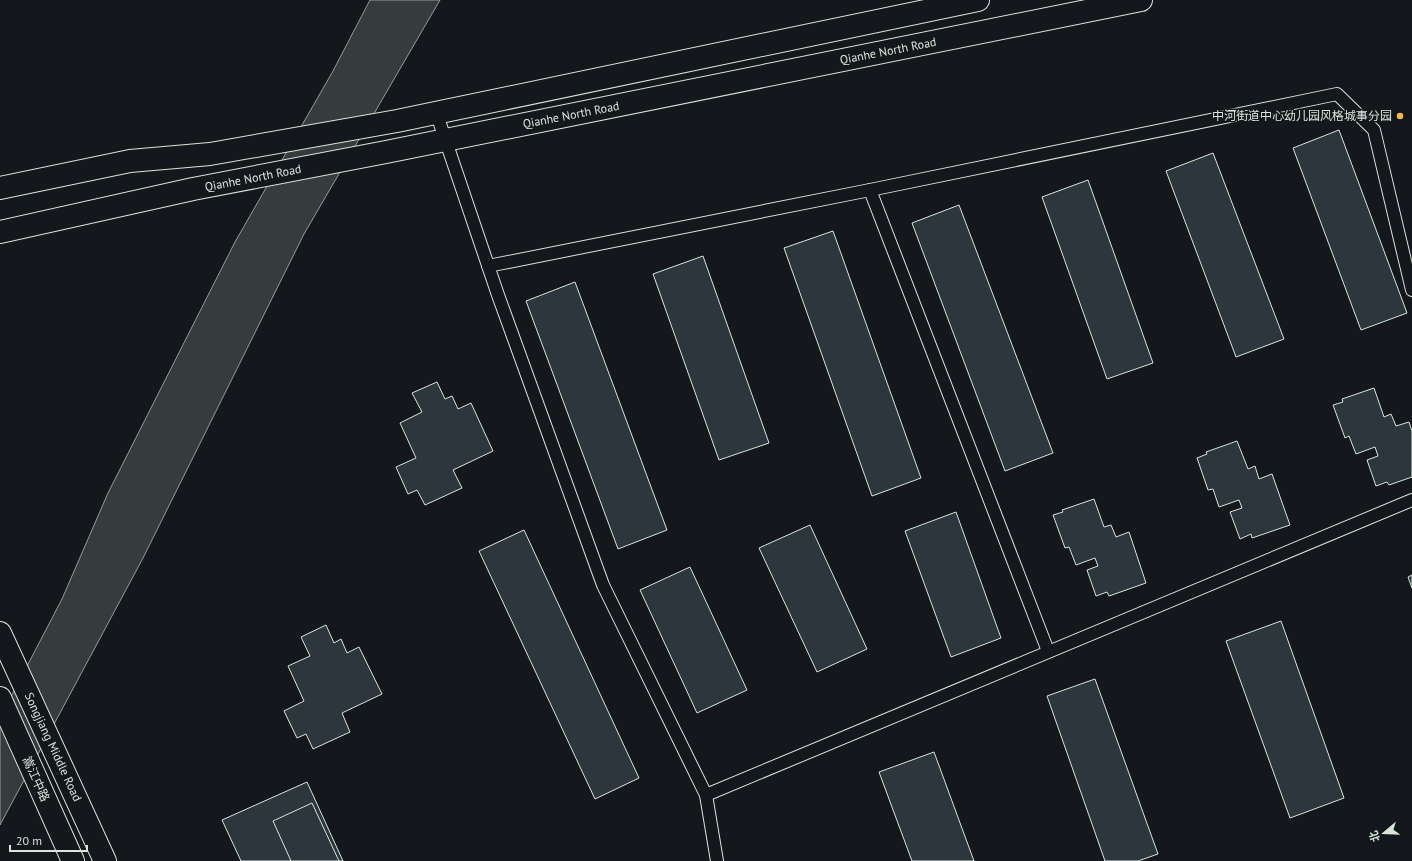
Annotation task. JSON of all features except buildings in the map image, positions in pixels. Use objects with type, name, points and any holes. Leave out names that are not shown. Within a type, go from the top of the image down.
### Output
[{"type":"main road","points":[[0,188],[130,161],[210,154],[397,121],[978,0]]},
{"type":"main road","name":"Qianhe North Road","points":[[0,232],[193,189],[386,152],[1142,0]]},
{"type":"main road","name":"Songjiang Middle Road","points":[[0,633],[101,853]]},
{"type":"main road","name":"嵩江中路","points":[[0,698],[70,856]]},
{"type":"lane","points":[[488,266],[870,190],[1337,94],[1374,130],[1412,290]]},
{"type":"lane","points":[[436,112],[488,266],[603,585],[706,795],[717,861]]},
{"type":"lane","points":[[870,190],[1048,652]]},
{"type":"lane","points":[[706,795],[1412,500]]},
{"type":"shaded area","points":[[370,0],[440,0],[304,234],[143,558],[0,825],[0,718],[62,599],[108,493],[235,242],[333,71]]},
{"type":"place","name":"中河街道中心幼儿园风格城事分园","points":[[1400,116]]}]
